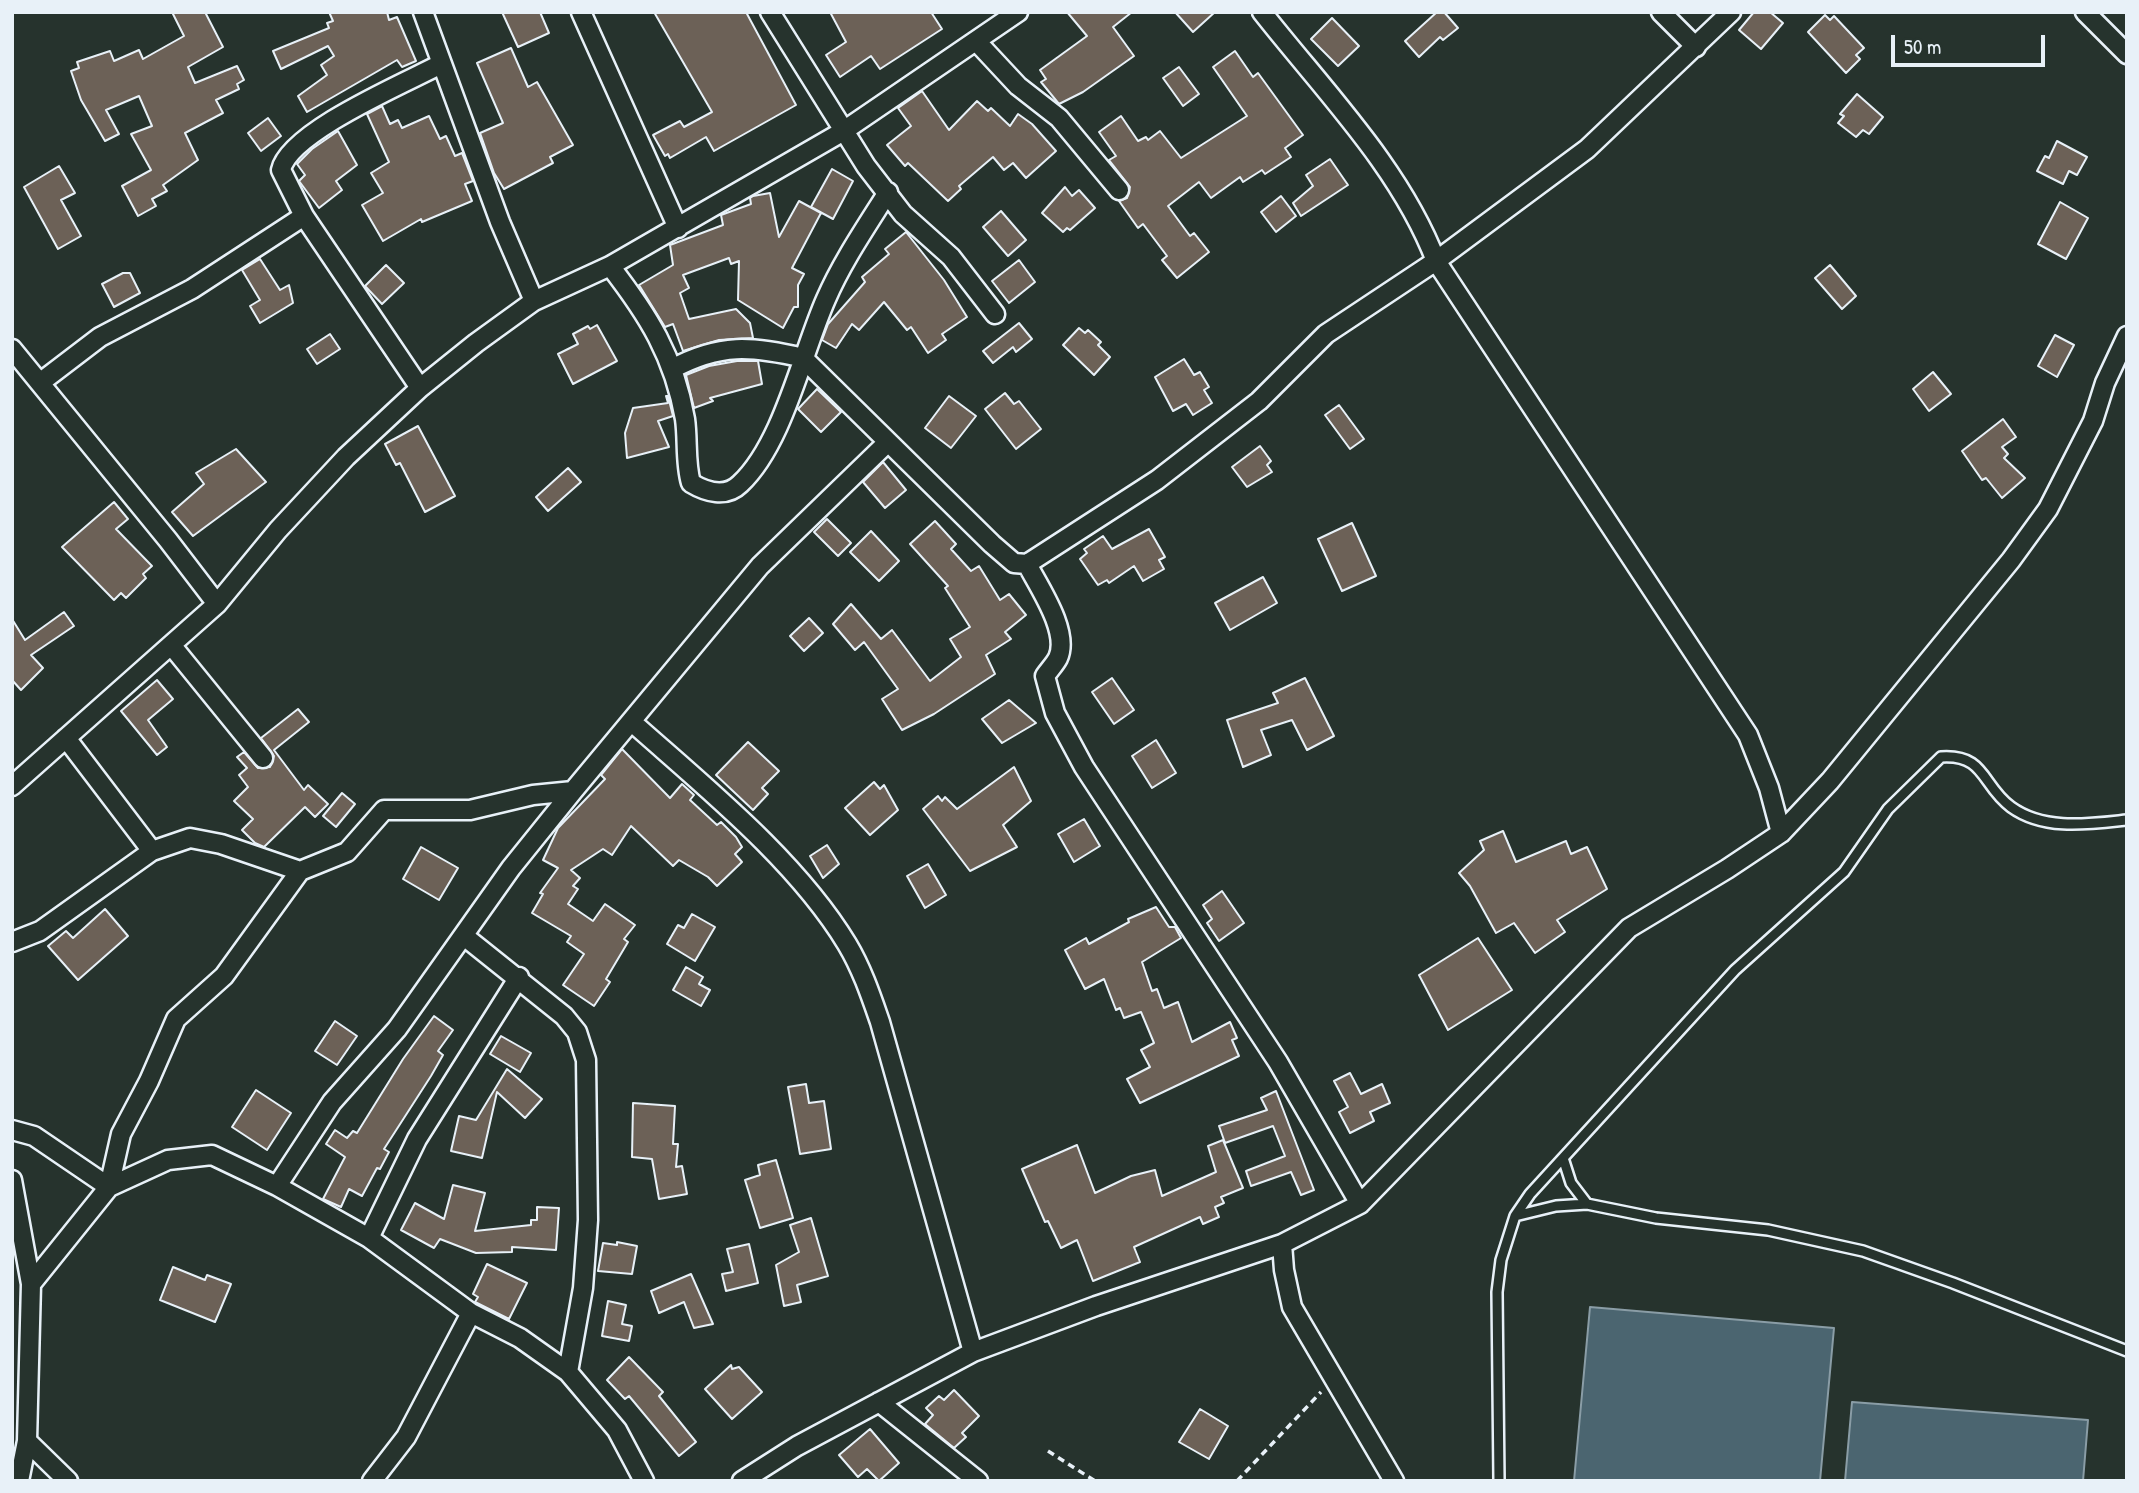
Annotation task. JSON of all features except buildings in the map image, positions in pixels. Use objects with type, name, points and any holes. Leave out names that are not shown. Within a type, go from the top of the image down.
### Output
[{"type":"street","points":[[424,12],[500,222],[534,301]]},
{"type":"street","points":[[581,12],[678,228]]},
{"type":"street","points":[[769,12],[842,132],[903,214],[951,257],[995,314]]},
{"type":"street","points":[[12,786],[217,604],[278,530],[346,457],[420,388],[534,301],[610,265],[678,228],[842,132],[904,87],[977,42],[1018,12]]},
{"type":"street","points":[[1262,12],[1359,133],[1404,195],[1422,225],[1436,261],[1748,735],[1769,788],[1780,833]]},
{"type":"street","points":[[1661,12],[1696,47]]},
{"type":"street","points":[[672,369],[705,354],[730,348],[764,349],[803,358],[992,544],[1014,563],[1027,564],[1157,480],[1259,401],[1326,334],[1436,261],[1587,149],[1731,12]]},
{"type":"street","points":[[2085,12],[2127,54]]},
{"type":"street","points":[[977,42],[1018,86],[1059,118],[1119,190]]},
{"type":"street","points":[[420,388],[304,216],[281,170],[293,149],[333,119],[441,64]]},
{"type":"street","points":[[610,265],[648,314],[672,369],[685,417],[691,483],[717,493],[727,492],[740,485],[763,454],[826,299],[846,259],[888,192]]},
{"type":"street","points":[[41,382],[100,337],[192,289],[304,216]]},
{"type":"street","points":[[742,1481],[797,1446],[973,1352],[1096,1306],[1282,1244],[1360,1204],[1629,928],[1727,869],[1780,833],[1856,750],[2011,560],[2048,509],[2093,421],[2105,383],[2127,337]]},
{"type":"street","points":[[12,349],[217,604]]},
{"type":"street","points":[[277,1186],[332,1102],[397,1029],[511,868],[573,791],[633,723],[760,566],[887,443]]},
{"type":"street","points":[[1027,564],[1056,619],[1059,657],[1045,676],[1055,713],[1084,767],[1154,877],[1278,1062],[1360,1204]]},
{"type":"street","points":[[172,646],[263,758]]},
{"type":"street","points":[[633,723],[736,815],[810,894],[847,943],[864,976],[880,1023],[973,1352]]},
{"type":"street","points":[[66,738],[152,851]]},
{"type":"street","points":[[31,1284],[109,1187],[121,1133],[149,1081],[176,1019],[223,976],[300,871],[347,852],[384,810],[470,810],[533,795],[573,791]]},
{"type":"street","points":[[12,942],[40,931],[152,851],[191,838],[221,844],[300,871]]},
{"type":"street","points":[[464,936],[519,976],[564,1016],[577,1032],[586,1059],[588,1220],[583,1288],[568,1373]]},
{"type":"street","points":[[369,1238],[417,1139],[519,976]]},
{"type":"street","points":[[12,1130],[34,1136],[109,1187]]},
{"type":"street","points":[[109,1187],[168,1160],[212,1154],[277,1186],[369,1238],[471,1312],[520,1338],[568,1373],[617,1430],[644,1481]]},
{"type":"street","points":[[12,1180],[31,1284],[27,1441],[19,1481]]},
{"type":"street","points":[[1282,1244],[1284,1270],[1292,1307],[1394,1481]]},
{"type":"street","points":[[372,1481],[406,1437],[471,1312]]},
{"type":"street","points":[[879,1402],[978,1481]]},
{"type":"street","points":[[27,1441],[68,1481]]},
{"type":"lane","points":[[1499,1481],[1497,1292],[1501,1260],[1515,1216],[1563,1158],[1735,970],[1844,872],[1888,809],[1941,757],[1960,756],[1973,762],[2010,807],[2040,820],[2069,825],[2127,820]]},
{"type":"lane","points":[[1563,1158],[1571,1183],[1587,1203]]},
{"type":"lane","points":[[1515,1216],[1556,1206],[1587,1203],[1656,1218],[1768,1230],[1863,1251],[1953,1283],[2127,1352]]},
{"type":"path","points":[[1237,1481],[1257,1462],[1276,1436],[1335,1378]]},
{"type":"path","points":[[1048,1451],[1095,1481]]},
{"type":"water","points":[[1590,1307],[1834,1328],[1820,1481],[1574,1481]]},
{"type":"water","points":[[1852,1402],[2088,1420],[2083,1481],[1845,1481]]}]
